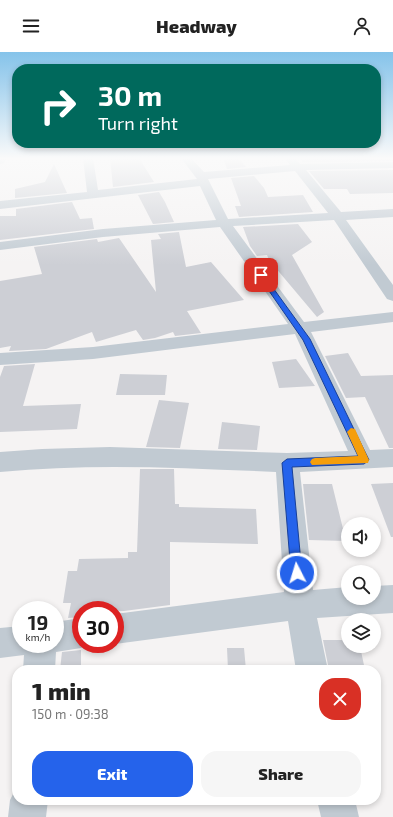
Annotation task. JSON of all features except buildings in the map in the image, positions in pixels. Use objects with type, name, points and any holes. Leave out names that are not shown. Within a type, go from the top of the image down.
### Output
[{"type":"street","points":[[0,205],[102,194]]},
{"type":"street","points":[[210,194],[224,223],[297,328],[307,339],[364,460]]},
{"type":"street","points":[[319,194],[338,217],[393,296]]},
{"type":"street","points":[[0,246],[103,234],[224,223],[393,213]]},
{"type":"street","points":[[0,359],[93,353],[393,317]]},
{"type":"street","points":[[0,462],[42,458],[110,456],[287,463],[393,458]]},
{"type":"street","points":[[287,463],[300,605],[311,665]]},
{"type":"street","points":[[124,628],[300,605],[393,599]]},
{"type":"street","points":[[0,643],[12,642]]},
{"type":"street","points":[[39,665],[40,653]]},
{"type":"street","points":[[28,817],[29,805]]},
{"type":"street","points":[[337,805],[340,817]]},
{"type":"slow traffic","points":[[315,462],[364,460],[351,432]]},
{"type":"route","points":[[261,275],[297,328],[307,339],[364,460],[287,463],[297,573]]}]
